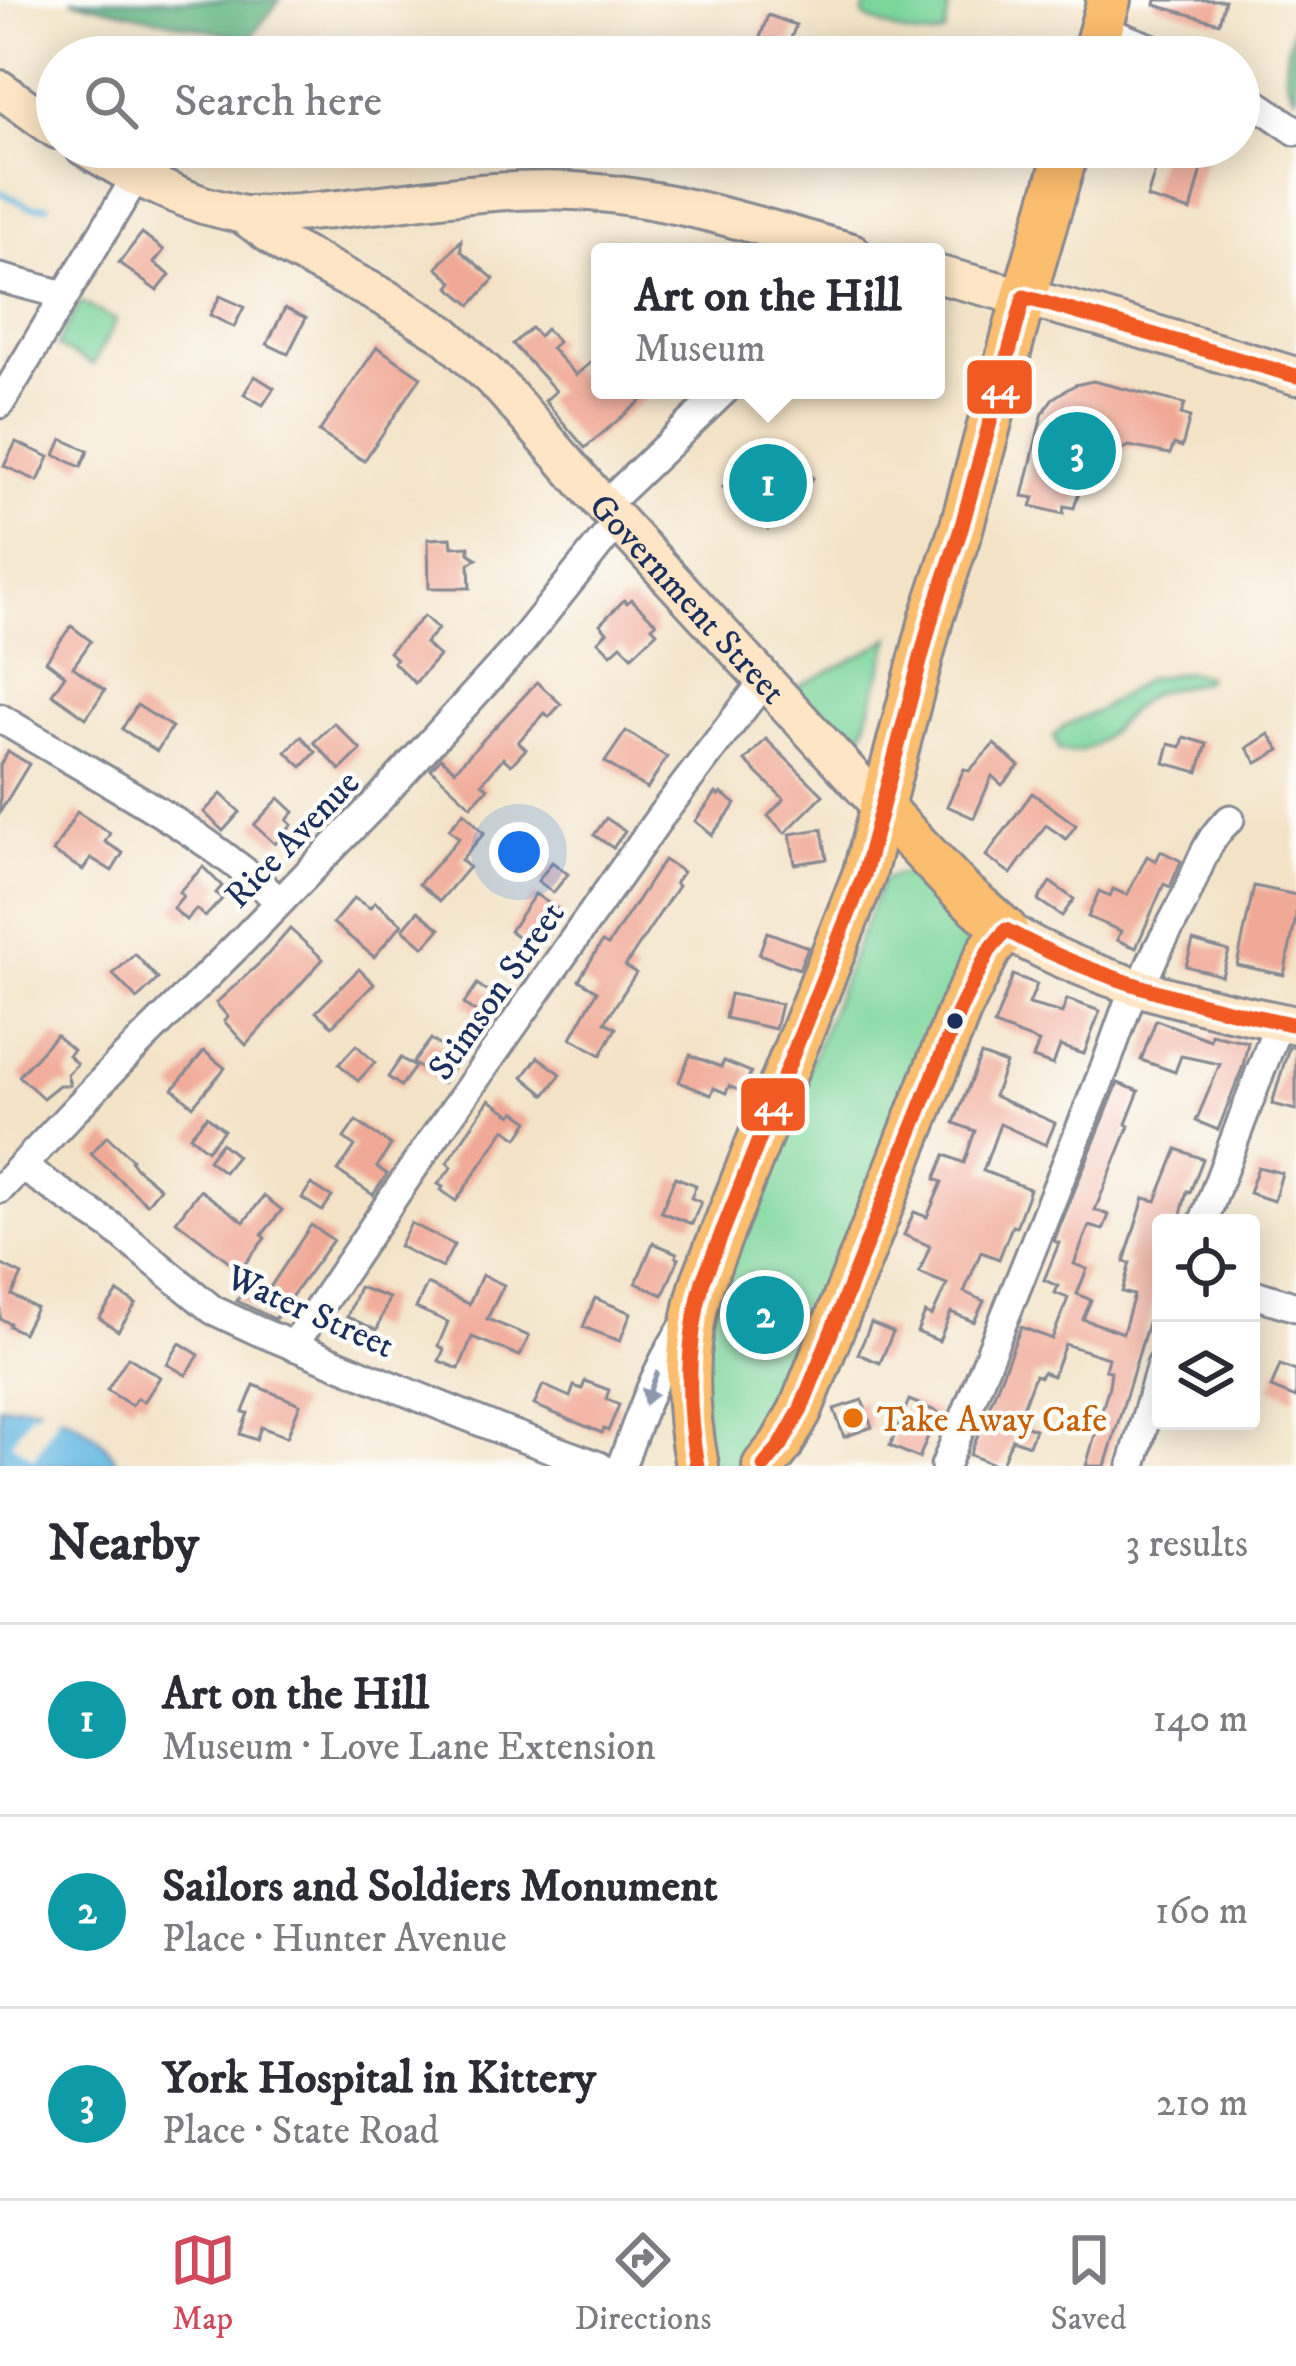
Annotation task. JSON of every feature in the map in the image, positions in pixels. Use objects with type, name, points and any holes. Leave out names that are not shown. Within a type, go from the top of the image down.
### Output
[{"type":"main road","points":[[0,89],[36,115]]},
{"type":"main road","name":"Government Street","points":[[120,168],[203,205],[243,215],[287,247],[450,339],[500,385],[764,681],[988,917],[1043,952],[1137,988],[1288,1024]]},
{"type":"main road","points":[[697,1466],[689,1403],[692,1315],[864,874],[932,616],[961,529],[1062,168]]},
{"type":"main road","points":[[243,215],[489,193],[573,191],[681,206],[819,243]]},
{"type":"main road","points":[[945,276],[1296,376]]},
{"type":"main road","points":[[764,1466],[800,1411],[961,1009],[989,951],[1006,930]]},
{"type":"street","points":[[1260,106],[1296,131]]},
{"type":"street","points":[[0,404],[136,177]]},
{"type":"street","points":[[0,278],[65,296]]},
{"type":"street","name":"Rice Avenue","points":[[0,1189],[372,807],[520,644],[611,514],[716,399]]},
{"type":"street","name":"Stimson Street","points":[[293,1346],[660,818],[764,681]]},
{"type":"street","points":[[0,718],[190,831],[279,901]]},
{"type":"street","points":[[945,1466],[1137,988],[1214,834],[1230,819]]},
{"type":"street","points":[[1207,1214],[1288,1024]]},
{"type":"street","name":"Water Street","points":[[22,1167],[111,1226],[213,1310],[484,1424],[599,1466]]},
{"type":"street","points":[[1260,1296],[1296,1306]]},
{"type":"street","points":[[621,1466],[661,1363],[692,1315]]},
{"type":"street","points":[[1132,1466],[1152,1396]]},
{"type":"green space","points":[[71,0],[280,0],[251,36]]},
{"type":"green space","points":[[870,0],[950,0],[945,33],[914,35],[865,18]]},
{"type":"green space","points":[[1296,15],[1296,96],[1285,68]]},
{"type":"green space","points":[[80,302],[116,320],[93,365],[57,346]]},
{"type":"green space","points":[[891,637],[857,754],[794,689]]},
{"type":"green space","points":[[1186,672],[1207,676],[1204,681],[1143,699],[1088,748],[1059,751],[1054,736],[1064,726],[1146,679]]},
{"type":"green space","points":[[907,873],[980,939],[825,1321],[758,1445],[740,1466],[708,1466],[699,1345],[882,881]]},
{"type":"water","points":[[0,1406],[40,1407],[75,1422],[105,1445],[118,1466],[0,1466]]},
{"type":"pier","points":[[43,1402],[61,1410],[34,1458],[11,1443]]},
{"type":"building","points":[[1156,0],[1225,0],[1219,23],[1155,5]]},
{"type":"building","points":[[768,15],[796,25],[792,36],[760,36]]},
{"type":"building","points":[[1156,168],[1202,168],[1191,211],[1147,198]]},
{"type":"building","points":[[142,233],[164,250],[154,263],[170,275],[157,291],[119,263]]},
{"type":"building","points":[[461,240],[461,251],[494,279],[471,305],[449,287],[453,282],[437,268]]},
{"type":"building","points":[[220,296],[244,307],[234,327],[210,315]]},
{"type":"building","points":[[285,308],[306,318],[288,354],[267,344]]},
{"type":"building","points":[[531,328],[539,336],[546,329],[558,342],[551,348],[576,375],[591,362],[591,399],[643,399],[585,448],[545,401],[556,391],[513,344]]},
{"type":"building","points":[[377,347],[421,377],[364,461],[319,432]]},
{"type":"building","points":[[255,376],[274,388],[263,405],[244,394]]},
{"type":"building","points":[[1093,381],[1185,404],[1181,414],[1190,417],[1182,447],[1174,444],[1170,454],[1129,446],[1086,470],[1074,508],[1064,506],[1063,514],[1031,506],[1034,498],[1023,496],[1042,415],[1052,399]]},
{"type":"building","points":[[770,438],[813,478],[768,529],[723,487]]},
{"type":"building","points":[[62,439],[88,451],[81,467],[55,455]]},
{"type":"building","points":[[16,442],[49,457],[38,481],[4,466]]},
{"type":"building","points":[[451,538],[452,547],[469,546],[469,553],[477,559],[469,564],[470,588],[429,588],[428,539]]},
{"type":"building","points":[[631,599],[656,623],[652,627],[657,632],[632,656],[621,645],[611,654],[598,641],[607,632],[600,624],[624,600]]},
{"type":"building","points":[[424,616],[438,629],[425,643],[439,656],[415,683],[389,652]]},
{"type":"building","points":[[71,626],[91,641],[73,667],[105,690],[86,718],[52,694],[65,675],[46,661]]},
{"type":"building","points":[[537,682],[561,704],[549,717],[545,713],[518,742],[526,749],[511,765],[503,758],[482,783],[488,788],[471,806],[431,769],[441,758],[455,770]]},
{"type":"building","points":[[137,705],[172,727],[157,751],[122,729]]},
{"type":"building","points":[[334,723],[361,750],[340,770],[314,742]]},
{"type":"building","points":[[626,731],[667,757],[647,789],[605,762]]},
{"type":"building","points":[[1269,734],[1280,750],[1257,763],[1247,748]]},
{"type":"building","points":[[301,736],[316,752],[302,767],[286,752]]},
{"type":"building","points":[[1184,737],[1207,744],[1198,772],[1164,763],[1169,744],[1181,747]]},
{"type":"building","points":[[766,739],[823,795],[785,833],[768,816],[784,799],[745,761]]},
{"type":"building","points":[[994,744],[1019,766],[1002,785],[992,776],[974,818],[947,806],[964,769],[969,771]]},
{"type":"building","points":[[8,751],[29,764],[0,812],[0,765]]},
{"type":"building","points":[[716,793],[736,804],[712,835],[695,821]]},
{"type":"building","points":[[1032,793],[1076,825],[1066,839],[1046,825],[1011,874],[986,856]]},
{"type":"building","points":[[221,794],[240,812],[223,831],[204,812]]},
{"type":"building","points":[[279,798],[294,812],[287,820],[292,825],[275,844],[254,825]]},
{"type":"building","points":[[77,812],[110,833],[105,842],[123,853],[112,871],[91,858],[83,870],[53,852]]},
{"type":"building","points":[[464,812],[484,833],[461,860],[469,867],[440,901],[419,884],[459,838],[449,829]]},
{"type":"building","points":[[606,818],[625,831],[613,848],[594,835]]},
{"type":"building","points":[[822,829],[827,859],[795,864],[790,834]]},
{"type":"building","points":[[1161,851],[1181,861],[1170,887],[1164,884],[1136,948],[1117,940],[1121,931],[1088,917],[1099,891],[1110,896],[1113,889],[1127,895],[1147,856],[1156,861]]},
{"type":"building","points":[[664,860],[683,872],[625,966],[636,973],[605,1022],[616,1028],[601,1055],[571,1038],[597,991],[579,980]]},
{"type":"building","points":[[552,862],[568,874],[553,893],[538,881]]},
{"type":"building","points":[[203,867],[222,886],[216,893],[222,899],[205,917],[196,909],[186,920],[173,908],[183,896],[179,892]]},
{"type":"building","points":[[1050,882],[1074,899],[1062,916],[1038,900]]},
{"type":"building","points":[[1254,886],[1296,895],[1284,975],[1237,965]]},
{"type":"building","points":[[535,894],[562,912],[543,940],[532,933],[526,942],[510,931]]},
{"type":"building","points":[[354,898],[370,908],[375,902],[402,924],[374,957],[333,923]]},
{"type":"building","points":[[418,911],[440,929],[424,947],[403,929]]},
{"type":"building","points":[[290,929],[323,959],[246,1045],[224,1021],[228,1017],[216,1003]]},
{"type":"building","points":[[767,932],[808,947],[799,969],[759,954]]},
{"type":"building","points":[[1193,941],[1229,951],[1222,976],[1186,966]]},
{"type":"building","points":[[135,954],[158,979],[137,999],[113,974]]},
{"type":"building","points":[[359,969],[374,984],[332,1026],[316,1012]]},
{"type":"building","points":[[1013,975],[1037,984],[1029,1004],[1062,1013],[1067,999],[1100,1011],[1084,1054],[1060,1046],[1053,1065],[1033,1058],[1039,1042],[994,1025]]},
{"type":"building","points":[[477,984],[500,1000],[486,1020],[464,1004]]},
{"type":"building","points":[[730,994],[781,1004],[775,1029],[725,1018]]},
{"type":"building","points":[[1156,1020],[1210,1040],[1211,1034],[1248,1042],[1218,1130],[1196,1121],[1220,1064],[1181,1056],[1175,1072],[1141,1060]]},
{"type":"building","points":[[56,1035],[73,1050],[68,1055],[77,1064],[67,1074],[70,1085],[59,1085],[43,1098],[19,1076]]},
{"type":"building","points":[[431,1039],[459,1060],[442,1084],[413,1063]]},
{"type":"building","points":[[356,1045],[375,1062],[358,1081],[339,1064]]},
{"type":"building","points":[[1289,1047],[1296,1047],[1296,1110],[1272,1104]]},
{"type":"building","points":[[204,1051],[225,1068],[193,1106],[173,1089]]},
{"type":"building","points":[[690,1055],[751,1072],[742,1092],[729,1086],[726,1093],[714,1088],[711,1095],[679,1082]]},
{"type":"building","points":[[981,1055],[1006,1064],[994,1096],[1055,1123],[1046,1145],[1000,1124],[983,1171],[1030,1189],[999,1259],[981,1252],[964,1292],[984,1301],[974,1322],[951,1312],[939,1341],[917,1332],[925,1313],[932,1316],[947,1284],[919,1273],[930,1246],[904,1235],[914,1212],[927,1217],[942,1182],[935,1179],[945,1155],[964,1163],[975,1131],[954,1123]]},
{"type":"building","points":[[538,1057],[561,1074],[545,1095],[523,1077]]},
{"type":"building","points":[[401,1058],[415,1067],[401,1086],[388,1077]]},
{"type":"building","points":[[1118,1083],[1139,1091],[1095,1210],[1109,1215],[1103,1230],[1089,1226],[1074,1264],[1087,1269],[1077,1294],[1091,1300],[1083,1319],[1123,1333],[1134,1295],[1122,1292],[1130,1263],[1124,1262],[1144,1198],[1156,1201],[1177,1149],[1203,1159],[1181,1214],[1152,1214],[1152,1310],[1105,1466],[1086,1466],[1109,1386],[1108,1358],[1065,1344],[1053,1376],[1035,1375],[1017,1423],[1035,1429],[1029,1445],[1012,1439],[998,1466],[970,1455],[1021,1327],[1052,1339],[1068,1298],[1055,1293],[1058,1286],[1044,1280],[1059,1243],[1054,1241]]},
{"type":"building","points":[[489,1100],[529,1121],[518,1138],[505,1129],[456,1201],[438,1184]]},
{"type":"building","points":[[207,1116],[224,1130],[207,1150],[190,1136]]},
{"type":"building","points":[[356,1121],[391,1145],[377,1167],[387,1174],[373,1195],[338,1171],[355,1146],[344,1138]]},
{"type":"building","points":[[107,1136],[160,1188],[147,1204],[91,1154]]},
{"type":"building","points":[[221,1143],[237,1156],[224,1172],[208,1160]]},
{"type":"building","points":[[1258,1167],[1282,1173],[1274,1201],[1249,1193]]},
{"type":"building","points":[[675,1177],[696,1185],[691,1198],[701,1202],[692,1224],[661,1212]]},
{"type":"building","points":[[311,1184],[332,1197],[322,1211],[302,1198]]},
{"type":"building","points":[[200,1190],[244,1222],[264,1196],[282,1210],[240,1270],[176,1221]]},
{"type":"building","points":[[411,1223],[454,1245],[442,1268],[399,1246]]},
{"type":"building","points":[[311,1225],[333,1240],[275,1319],[237,1301],[249,1283],[265,1295]]},
{"type":"building","points":[[653,1243],[679,1258],[663,1295],[636,1283]]},
{"type":"building","points":[[0,1264],[22,1275],[12,1295],[36,1308],[23,1333],[0,1319]]},
{"type":"building","points":[[482,1275],[504,1285],[487,1319],[529,1336],[520,1356],[472,1337],[459,1369],[439,1361],[444,1349],[438,1346],[448,1322],[416,1308],[427,1284],[469,1304]]},
{"type":"building","points":[[359,1287],[389,1298],[377,1330],[347,1317]]},
{"type":"building","points":[[118,1292],[136,1304],[118,1331],[99,1318]]},
{"type":"building","points":[[595,1298],[631,1313],[620,1341],[583,1327]]},
{"type":"building","points":[[871,1323],[893,1332],[880,1363],[858,1354]]},
{"type":"building","points":[[180,1343],[199,1355],[186,1375],[167,1364]]},
{"type":"building","points":[[128,1357],[160,1377],[144,1402],[137,1398],[132,1406],[107,1390]]},
{"type":"building","points":[[1280,1365],[1296,1371],[1296,1398],[1271,1388]]},
{"type":"building","points":[[585,1381],[609,1390],[606,1399],[619,1405],[608,1431],[602,1433],[534,1405],[543,1385],[570,1397],[574,1386],[582,1389]]},
{"type":"building","points":[[254,1385],[300,1404],[287,1437],[261,1427],[256,1440],[240,1434]]},
{"type":"building","name":"Take Away Cafe","points":[[862,1400],[872,1427],[844,1437],[834,1409]]},
{"type":"building","points":[[909,1400],[938,1412],[919,1458],[890,1446]]},
{"type":"waterway","points":[[0,192],[31,207],[48,206]]},
{"type":"transit line","name":"44","points":[[697,1466],[690,1373],[703,1281],[864,875],[1024,297],[1296,376]]},
{"type":"transit line","name":"44","points":[[764,1466],[800,1411],[960,1009],[989,951],[1006,930],[1075,963],[1147,988],[1296,1025]]},
{"type":"place","name":"York Hospital in Kittery","points":[[1077,451]]},
{"type":"place","name":"Art on the Hill","points":[[768,483]]},
{"type":"place","name":"Sailors and Soldiers Monument","points":[[765,1315]]},
{"type":"place","name":"Take Away Cafe","points":[[853,1418]]}]
